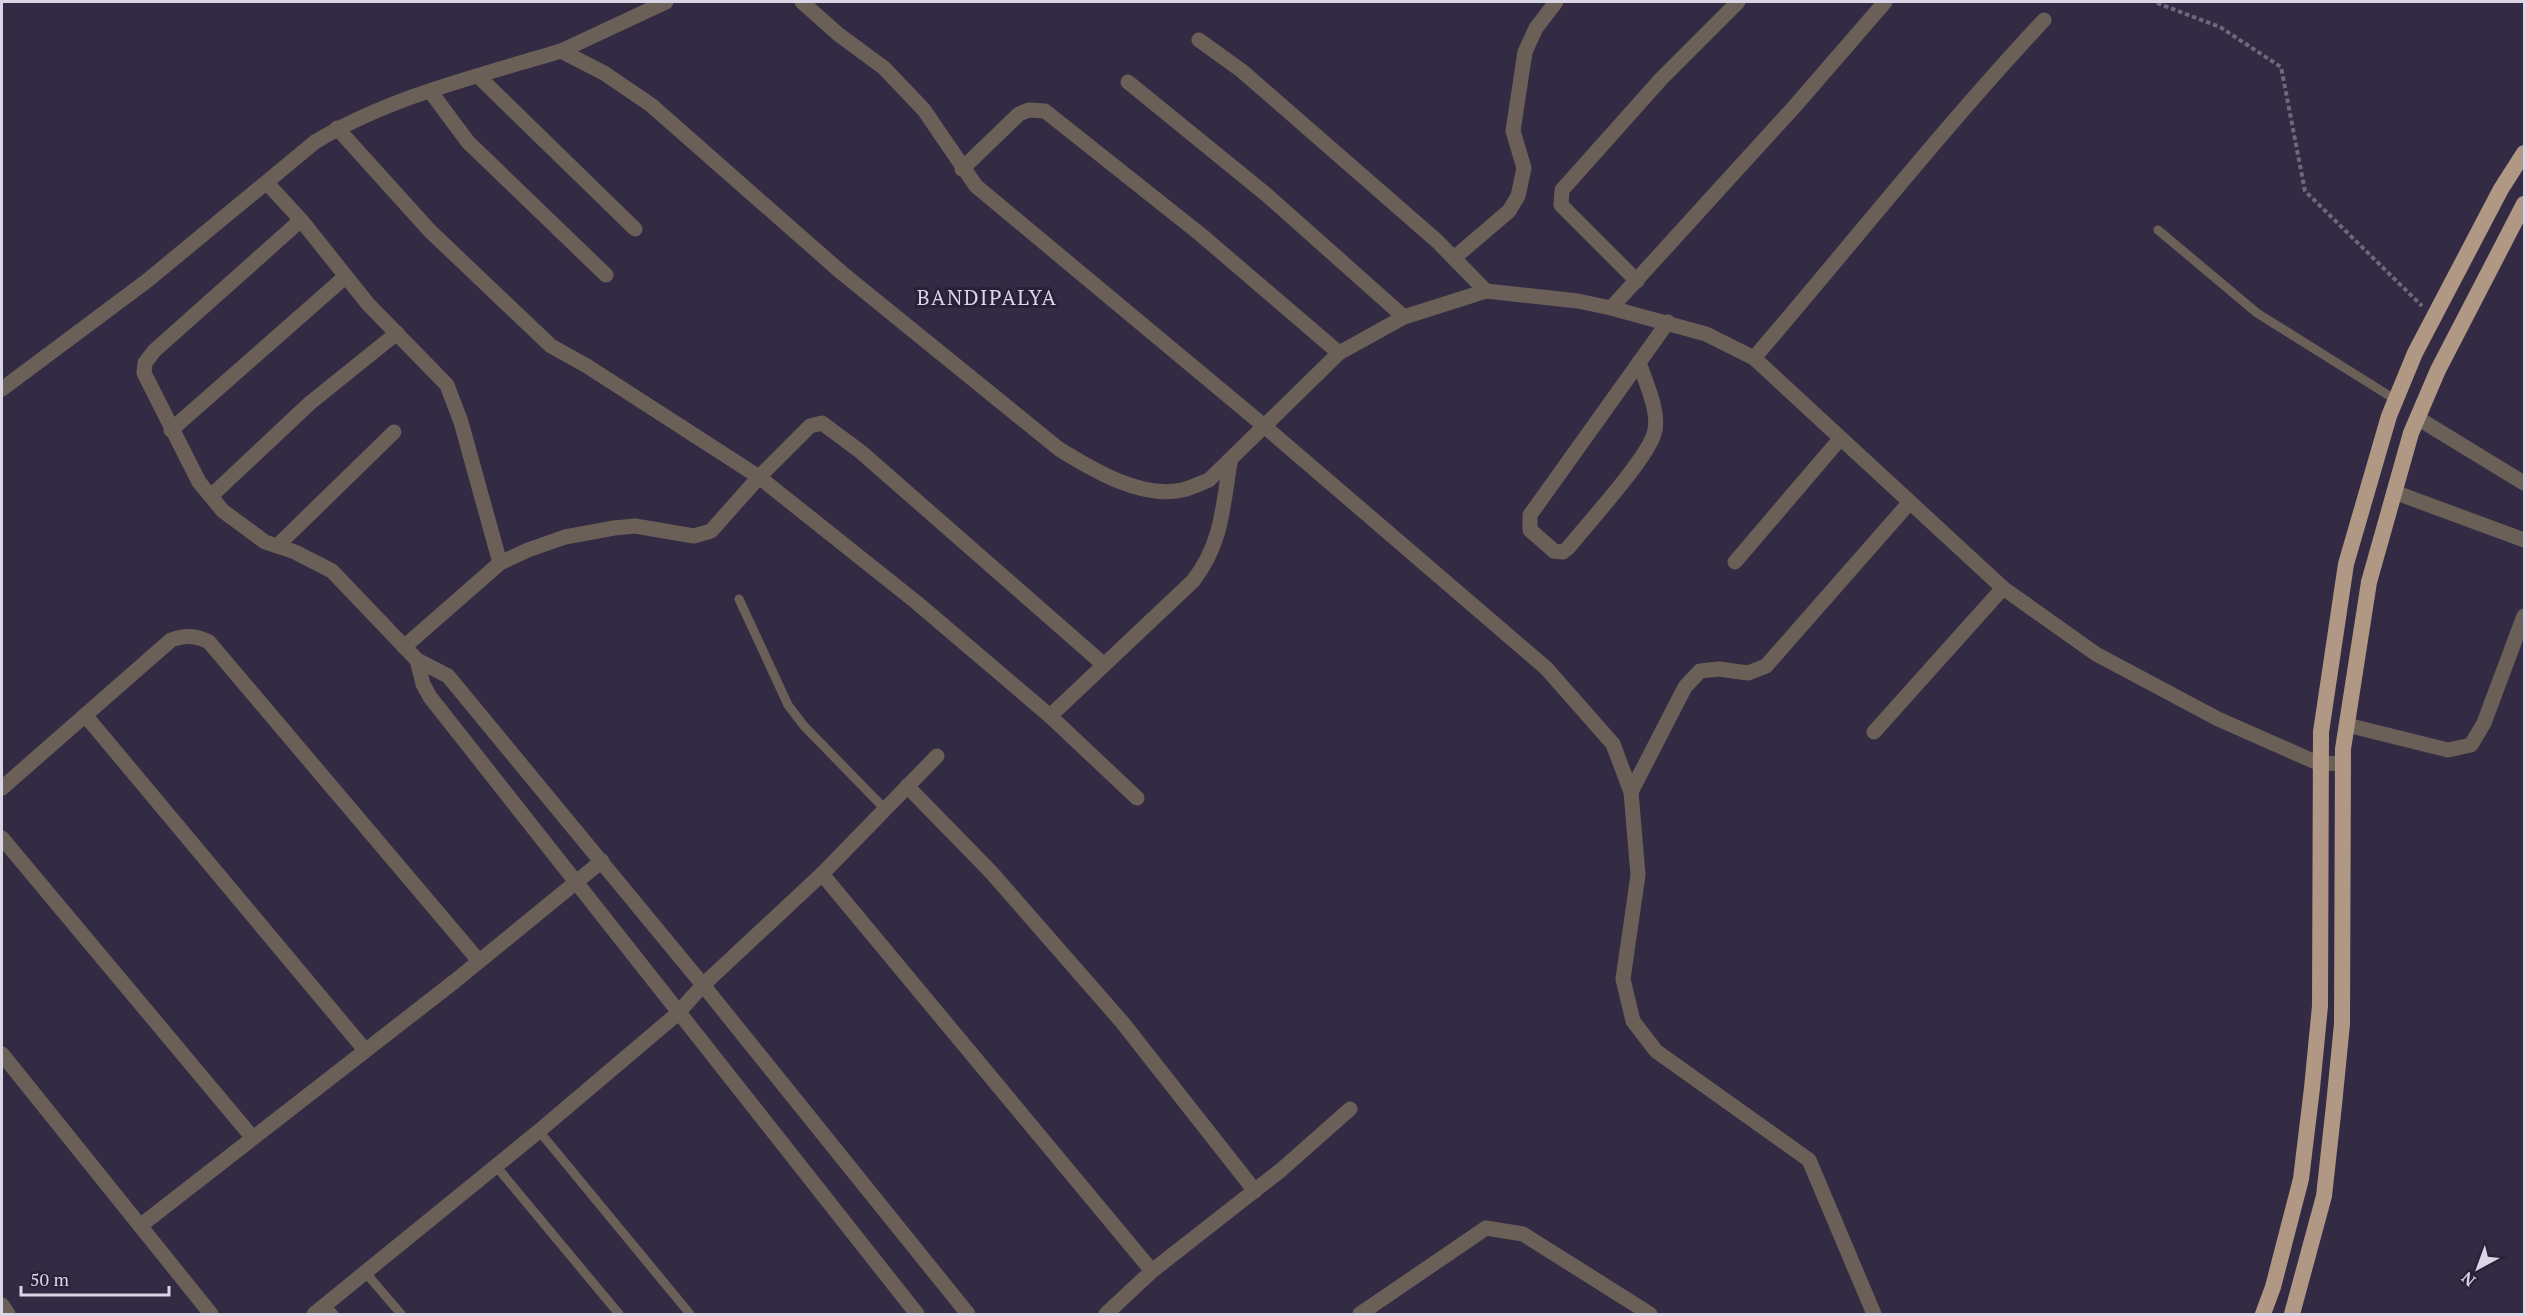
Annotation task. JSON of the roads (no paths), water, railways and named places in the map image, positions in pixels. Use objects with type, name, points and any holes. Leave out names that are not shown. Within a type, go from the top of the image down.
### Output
[{"type":"highway","points":[[2263,1314],[2273,1287],[2301,1179],[2312,1088],[2320,1006],[2320,732],[2346,564],[2368,485],[2396,400],[2433,318],[2501,189],[2524,153]]},
{"type":"highway","points":[[2292,1314],[2324,1196],[2342,1024],[2343,763],[2369,582],[2411,433],[2419,419],[2438,370],[2524,204]]},
{"type":"street","points":[[2,389],[148,280],[267,183],[289,162],[337,128],[430,91],[561,51],[666,2]]},
{"type":"street","points":[[802,2],[838,34],[884,68],[934,123],[962,169],[976,186],[1263,425],[1546,668],[1613,744],[1631,792],[1638,875],[1623,979],[1633,1021],[1656,1051],[1809,1160],[1874,1314]]},
{"type":"street","points":[[1454,258],[1509,211],[1518,196],[1524,168],[1513,131],[1525,52],[1536,28],[1556,2]]},
{"type":"street","points":[[1637,281],[1561,205],[1562,190],[1662,79],[1738,2]]},
{"type":"street","points":[[1611,308],[1885,2]]},
{"type":"street","points":[[1754,358],[1834,265],[1971,98],[2044,20]]},
{"type":"street","points":[[1199,40],[1242,71],[1454,258],[1486,291]]},
{"type":"street","points":[[561,51],[611,78],[651,105],[842,273],[1059,449],[1094,471],[1156,491],[1182,490],[1209,480],[1339,353],[1404,317],[1486,291],[1567,299],[1611,308],[1706,334],[1754,358],[2003,588],[2096,654],[2170,696],[2320,764],[2343,763]]},
{"type":"street","points":[[478,76],[635,229]]},
{"type":"street","points":[[1128,82],[1268,196],[1404,317]]},
{"type":"street","points":[[430,91],[468,142],[606,275]]},
{"type":"street","points":[[962,169],[1019,114],[1029,110],[1045,111],[1200,234],[1339,353]]},
{"type":"street","points":[[337,128],[430,231],[551,346],[587,366],[759,477],[916,602],[1050,716],[1137,798]]},
{"type":"street","points":[[267,183],[302,220],[345,277],[447,385],[461,422],[500,562]]},
{"type":"street","points":[[302,220],[147,357],[144,373],[199,482],[223,510],[265,542],[295,552],[332,571],[417,660],[448,676],[602,861],[968,1314]]},
{"type":"street","points":[[171,430],[345,277]]},
{"type":"street","points":[[1640,362],[1654,412],[1654,433],[1640,458],[1568,548],[1563,552],[1554,551],[1530,530],[1530,515],[1668,322]]},
{"type":"street","points":[[211,496],[310,403],[398,333]]},
{"type":"street","points":[[2419,419],[2524,483]]},
{"type":"street","points":[[404,647],[500,562],[565,537],[635,526],[702,535],[711,531],[759,477],[810,426],[822,423],[861,452],[1102,664]]},
{"type":"street","points":[[277,546],[394,432]]},
{"type":"street","points":[[1735,562],[1840,439]]},
{"type":"street","points":[[1050,716],[1102,664],[1193,581],[1208,562],[1218,537],[1230,462]]},
{"type":"street","points":[[2394,492],[2524,540]]},
{"type":"street","points":[[1631,792],[1684,687],[1700,672],[1719,669],[1748,673],[1766,666],[1910,502]]},
{"type":"street","points":[[1874,732],[2003,588]]},
{"type":"street","points":[[2347,726],[2448,750],[2471,745],[2484,723],[2524,616]]},
{"type":"street","points":[[2,788],[171,640],[184,635],[199,637],[209,642],[479,961]]},
{"type":"street","points":[[417,660],[423,684],[430,697],[677,1014],[917,1314]]},
{"type":"street","points":[[85,715],[365,1050]]},
{"type":"street","points":[[324,1311],[365,1272],[539,1131],[677,1014],[703,985],[822,874],[937,756]]},
{"type":"street","points":[[907,786],[991,872],[1122,1022],[1256,1191]]},
{"type":"street","points":[[2,838],[252,1137]]},
{"type":"street","points":[[140,1226],[479,961],[602,861]]},
{"type":"street","points":[[822,874],[1152,1271]]},
{"type":"street","points":[[2,1054],[211,1314]]},
{"type":"street","points":[[1106,1314],[1152,1271],[1256,1191],[1350,1109]]},
{"type":"street","points":[[1360,1314],[1486,1227],[1523,1234],[1650,1314]]},
{"type":"street","points":[[2,1305],[8,1314]]},
{"type":"lane","points":[[2158,230],[2257,313],[2396,400]]},
{"type":"lane","points":[[739,599],[788,705],[804,726],[885,809]]},
{"type":"lane","points":[[539,1131],[690,1314]]},
{"type":"lane","points":[[496,1166],[618,1314]]},
{"type":"lane","points":[[365,1272],[401,1314]]},
{"type":"district","name":"BANDIPALYA","points":[[987,298]]}]
